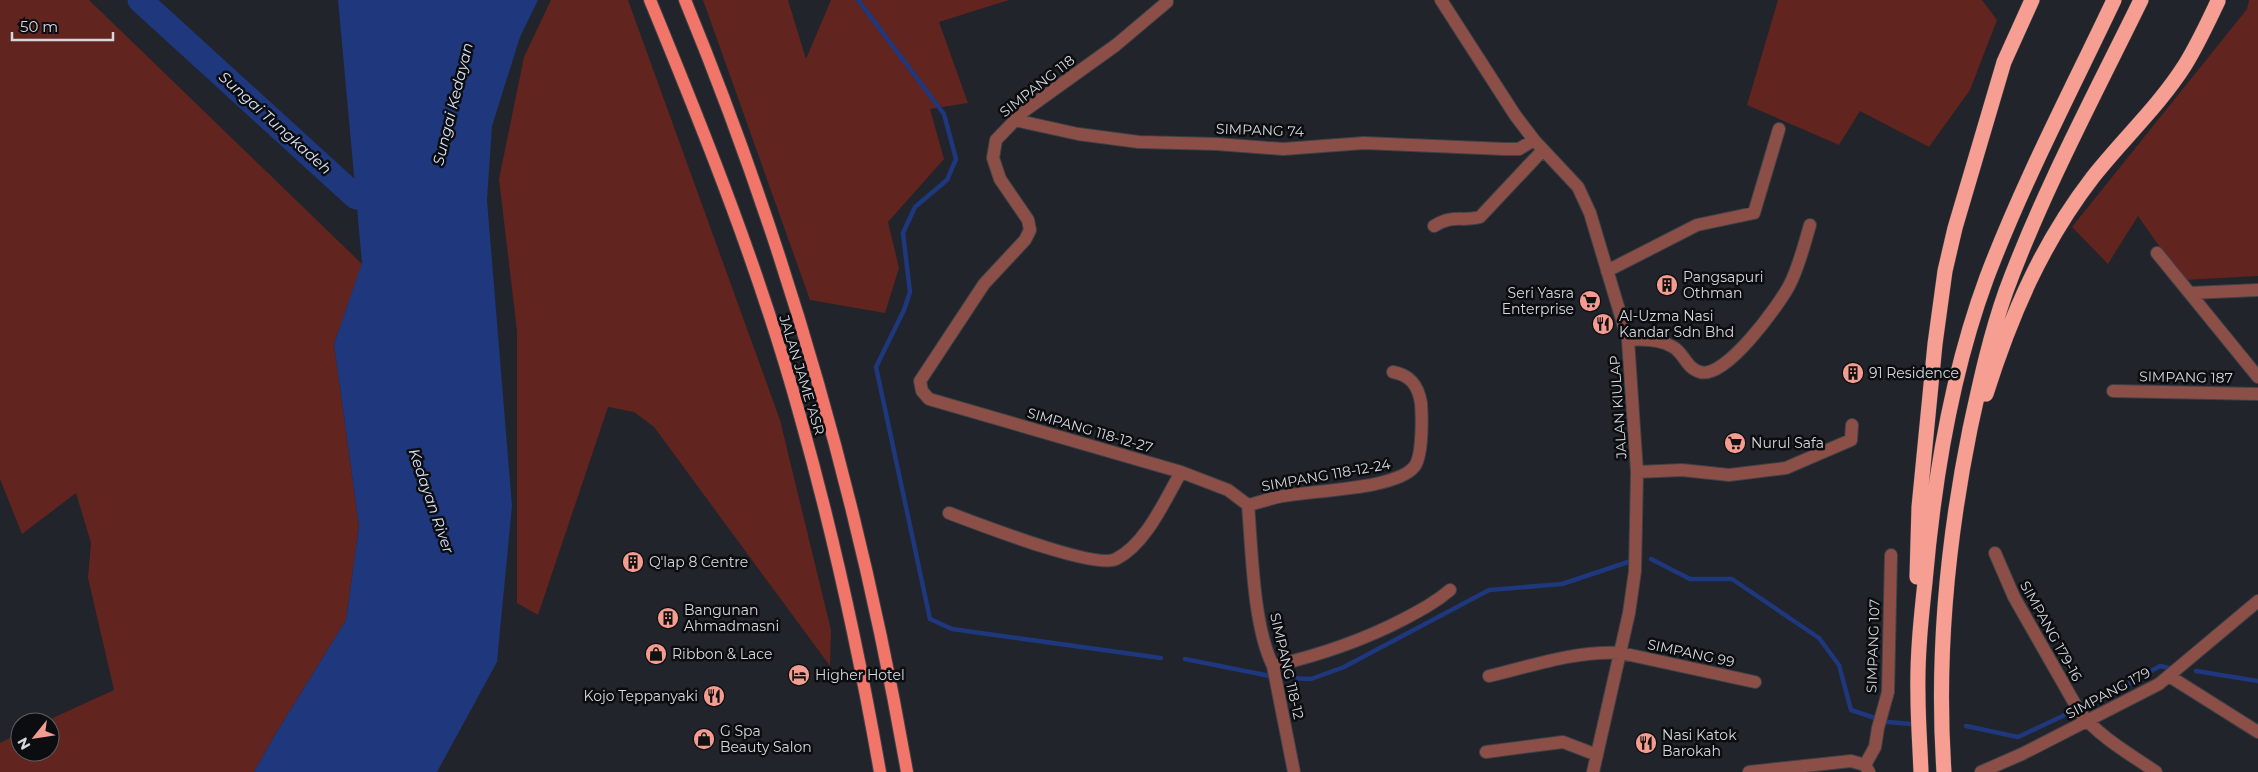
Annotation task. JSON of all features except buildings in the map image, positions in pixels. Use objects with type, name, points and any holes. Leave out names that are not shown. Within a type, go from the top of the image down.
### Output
[{"type":"highway","points":[[1922,618],[1916,548],[1939,312],[1945,271],[1955,228],[2023,0]]},
{"type":"highway","points":[[2004,62],[2032,0]]},
{"type":"highway","points":[[1921,772],[1918,694],[1922,618],[1929,538],[1950,402],[1966,342],[1987,277],[2008,224],[2114,0]]},
{"type":"highway","points":[[1944,772],[1940,669],[1943,608],[1950,541],[1961,473],[1982,374],[2005,293],[2054,177],[2141,0]]},
{"type":"highway","points":[[1961,473],[2003,341],[2026,284],[2061,223],[2094,176],[2140,123],[2184,66],[2204,32],[2217,0]]},
{"type":"main road","name":"JALAN JAME 'ASR","points":[[650,0],[718,171],[800,414],[834,544],[880,772]]},
{"type":"main road","name":"JALAN JAME 'ASR","points":[[685,0],[746,160],[786,276],[825,406],[880,624],[907,772]]},
{"type":"street","name":"JALAN KIULAP","points":[[1441,0],[1514,115],[1578,188],[1590,213],[1628,340],[1637,472],[1638,523],[1635,571],[1630,613],[1593,772]]},
{"type":"street","name":"SIMPANG 118","points":[[922,391],[920,381],[984,284],[1025,240],[1030,230],[1028,220],[1000,179],[993,158],[996,140],[1014,120],[1116,45],[1167,2]]},
{"type":"street","name":"SIMPANG 74","points":[[1014,120],[1078,134],[1140,142],[1283,148],[1364,143],[1504,149],[1519,148],[1534,140]]},
{"type":"street","points":[[1607,271],[1697,224],[1754,213],[1779,129]]},
{"type":"street","points":[[1434,226],[1447,219],[1480,217],[1543,150]]},
{"type":"street","points":[[1628,340],[1647,339],[1673,347],[1690,368],[1701,373],[1711,372],[1725,364],[1774,312],[1790,284],[1810,225]]},
{"type":"street","points":[[2157,253],[2258,377]]},
{"type":"street","points":[[2190,293],[2258,290]]},
{"type":"street","name":"SIMPANG 118-12-24","points":[[1248,505],[1278,497],[1387,482],[1406,475],[1416,466],[1420,453],[1421,408],[1419,393],[1412,381],[1404,374],[1393,372]]},
{"type":"street","name":"SIMPANG 118-12-27","points":[[922,391],[929,399],[1181,472],[1228,490],[1248,505]]},
{"type":"street","name":"SIMPANG 187","points":[[2113,391],[2258,394]]},
{"type":"street","points":[[1637,472],[1682,470],[1729,476],[1786,468],[1850,440],[1852,425]]},
{"type":"street","points":[[949,513],[1039,545],[1097,560],[1114,560],[1133,547],[1156,516],[1181,472]]},
{"type":"street","name":"SIMPANG 118-12","points":[[1248,505],[1260,626],[1267,653],[1273,666],[1294,772]]},
{"type":"street","name":"SIMPANG 179-16","points":[[1995,553],[2014,597],[2087,721]]},
{"type":"street","name":"SIMPANG 107","points":[[1749,772],[1851,761],[1867,768],[1875,747],[1888,692],[1891,555]]},
{"type":"street","points":[[1273,666],[1316,656],[1374,634],[1437,601],[1450,590]]},
{"type":"street","name":"SIMPANG 179","points":[[1981,772],[2022,754],[2159,684],[2258,601]]},
{"type":"street","name":"SIMPANG 99","points":[[1489,676],[1600,651],[1621,653],[1755,682]]},
{"type":"street","points":[[2169,676],[2258,732]]},
{"type":"street","points":[[2087,721],[2156,772]]},
{"type":"street","points":[[1486,752],[1563,742],[1597,754]]},
{"type":"shaded area","points":[[0,0],[89,0],[362,264],[334,344],[359,526],[346,620],[254,772],[0,772],[0,743],[10,738],[10,762],[60,762],[60,715],[114,690],[88,578],[91,543],[76,493],[22,534],[0,479]]},
{"type":"shaded area","points":[[551,0],[628,0],[780,420],[831,630],[830,666],[654,427],[634,412],[608,407],[538,615],[517,603],[517,331],[499,179],[524,57]]},
{"type":"shaded area","points":[[703,0],[788,0],[806,59],[831,0],[1009,0],[939,22],[968,103],[930,109],[944,159],[888,222],[899,268],[885,313],[810,300]]},
{"type":"shaded area","points":[[1778,0],[1982,0],[1997,20],[1970,90],[1929,147],[1860,111],[1839,145],[1747,105]]},
{"type":"shaded area","points":[[2249,0],[2258,0],[2258,276],[2183,280],[2138,216],[2108,264],[2072,227],[2247,9]]},
{"type":"water","points":[[338,0],[538,0],[520,37],[492,126],[487,200],[512,506],[497,662],[437,772],[254,772],[346,620],[359,526],[334,344],[362,263]]},
{"type":"waterway","name":"Sungai Tungkadeh","points":[[140,0],[356,197],[388,202]]},
{"type":"waterway","points":[[858,0],[944,114],[956,159],[947,180],[915,207],[903,233],[910,292],[904,310],[876,367],[930,619],[952,629],[1161,658]]},
{"type":"waterway","points":[[1651,559],[1690,579],[1732,579],[1819,638],[1839,665],[1851,710],[1887,722],[1911,724]]},
{"type":"waterway","points":[[1286,678],[1311,679],[1344,667],[1489,590],[1562,584],[1628,562]]},
{"type":"waterway","points":[[1185,659],[1270,676]]},
{"type":"waterway","points":[[1966,726],[2018,737],[2118,690],[2160,666],[2169,668]]},
{"type":"waterway","points":[[2196,671],[2258,681]]},
{"type":"place","name":"Pangsapuri Othman","points":[[1667,285]]},
{"type":"place","name":"Seri Yasra Enterprise","points":[[1590,301]]},
{"type":"place","name":"Al-Uzma Nasi Kandar Sdn Bhd","points":[[1603,324]]},
{"type":"place","name":"91 Residence","points":[[1853,373]]},
{"type":"place","name":"Nurul Safa","points":[[1735,443]]},
{"type":"place","name":"Q'lap 8 Centre","points":[[633,562]]},
{"type":"place","name":"Bangunan Ahmadmasni","points":[[668,618]]},
{"type":"place","name":"Ribbon & Lace","points":[[656,654]]},
{"type":"place","name":"Higher Hotel","points":[[799,675]]},
{"type":"place","name":"Kojo Teppanyaki","points":[[714,696]]},
{"type":"place","name":"G Spa Beauty Salon","points":[[704,739]]},
{"type":"place","name":"Nasi Katok Barokah","points":[[1646,743]]},
{"type":"water label","name":"Sungai Kedayan","points":[[453,104]]},
{"type":"water label","name":"Kedayan River","points":[[431,501]]}]
